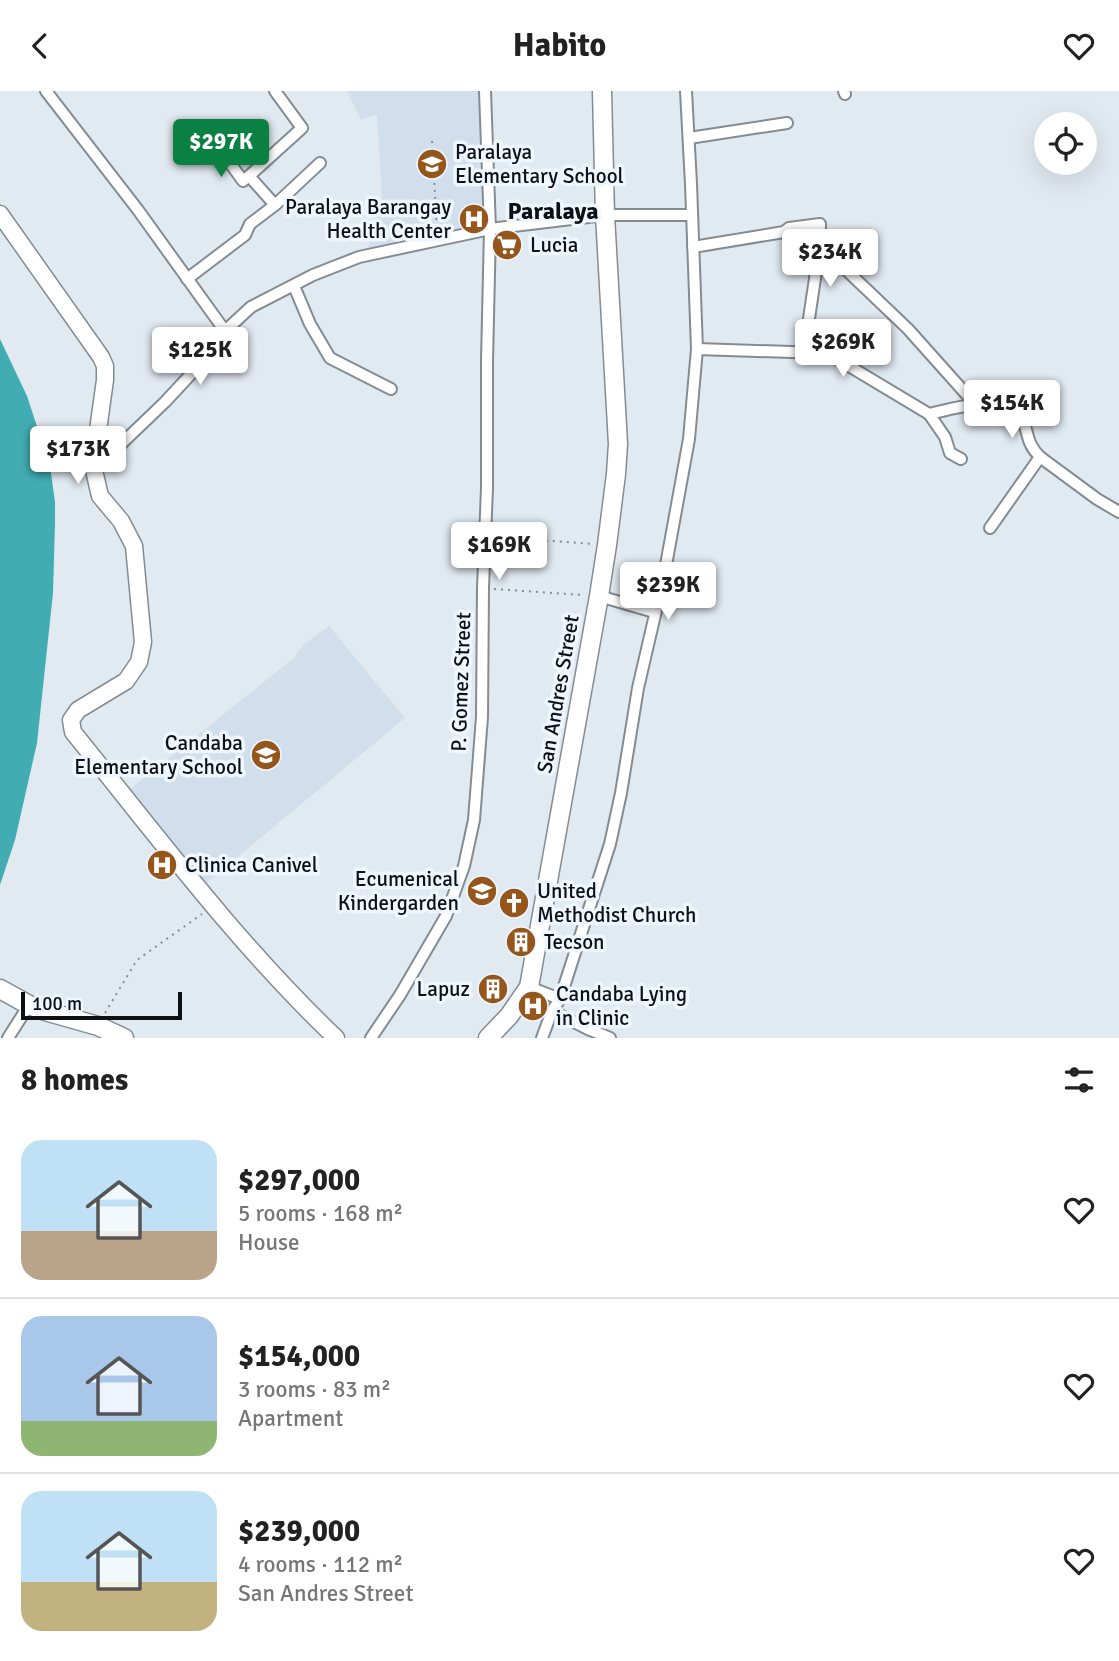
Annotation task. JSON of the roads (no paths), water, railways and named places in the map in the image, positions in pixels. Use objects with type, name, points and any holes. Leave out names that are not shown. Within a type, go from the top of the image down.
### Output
[{"type":"main road","name":"San Andres Street","points":[[488,1038],[509,1016],[529,987],[607,545],[618,444],[605,215],[602,91]]},
{"type":"main road","points":[[3,990],[29,1005],[98,1026],[117,1037]]},
{"type":"street","points":[[46,91],[138,210],[225,331]]},
{"type":"street","points":[[206,130],[243,181],[302,128],[275,91]]},
{"type":"street","name":"P. Gomez Street","points":[[370,1038],[400,995],[446,916],[464,866],[474,820],[482,717],[487,488],[490,229],[485,91]]},
{"type":"street","points":[[542,1038],[552,1011],[560,999],[610,844],[638,688],[664,576],[689,439],[696,349],[686,91]]},
{"type":"street","points":[[689,138],[787,123]]},
{"type":"street","points":[[187,279],[245,235],[250,224],[275,205],[320,163]]},
{"type":"street","points":[[249,176],[275,205]]},
{"type":"street","points":[[0,214],[101,357],[104,380],[93,465],[100,496],[121,521],[134,546],[143,642],[139,663],[126,681],[78,710],[71,720],[73,732],[278,980],[336,1038]]},
{"type":"street","points":[[93,465],[117,448],[165,402],[205,359],[225,331],[251,307],[313,275],[359,257],[490,229],[605,215],[691,215]]},
{"type":"street","points":[[693,247],[820,224],[820,245],[804,352]]},
{"type":"street","points":[[820,245],[908,329],[975,404]]},
{"type":"street","points":[[293,286],[310,324],[330,358],[391,389]]},
{"type":"street","points":[[696,349],[804,352],[834,357],[929,414],[945,437],[950,453],[961,459]]},
{"type":"street","points":[[929,414],[975,404],[1007,404],[1021,414],[1031,448],[1040,457],[1119,512]]},
{"type":"street","points":[[990,528],[1040,457]]},
{"type":"street","points":[[664,576],[708,587]]},
{"type":"street","points":[[599,596],[654,613]]},
{"type":"street","points":[[529,987],[560,999]]},
{"type":"street","points":[[8,1038],[29,1005]]},
{"type":"street","points":[[552,1011],[610,1038]]},
{"type":"water","points":[[0,339],[27,396],[50,466],[55,523],[53,593],[37,743],[15,840],[0,885]]},
{"type":"place","name":"Paralaya Elementary School","points":[[432,164]]},
{"type":"place","name":"Paralaya Barangay Health Center","points":[[474,219]]},
{"type":"place","name":"Lucia","points":[[507,245]]},
{"type":"place","name":"Candaba Elementary School","points":[[266,755]]},
{"type":"place","name":"Clinica Canivel","points":[[162,865]]},
{"type":"place","name":"Ecumenical Kindergarden","points":[[482,891]]},
{"type":"place","name":"United Methodist Church","points":[[514,903]]},
{"type":"place","name":"Tecson","points":[[521,942]]},
{"type":"place","name":"Lapuz","points":[[493,989]]},
{"type":"place","name":"Candaba Lying in Clinic","points":[[533,1006]]},
{"type":"district","name":"Paralaya","points":[[553,211]]}]
